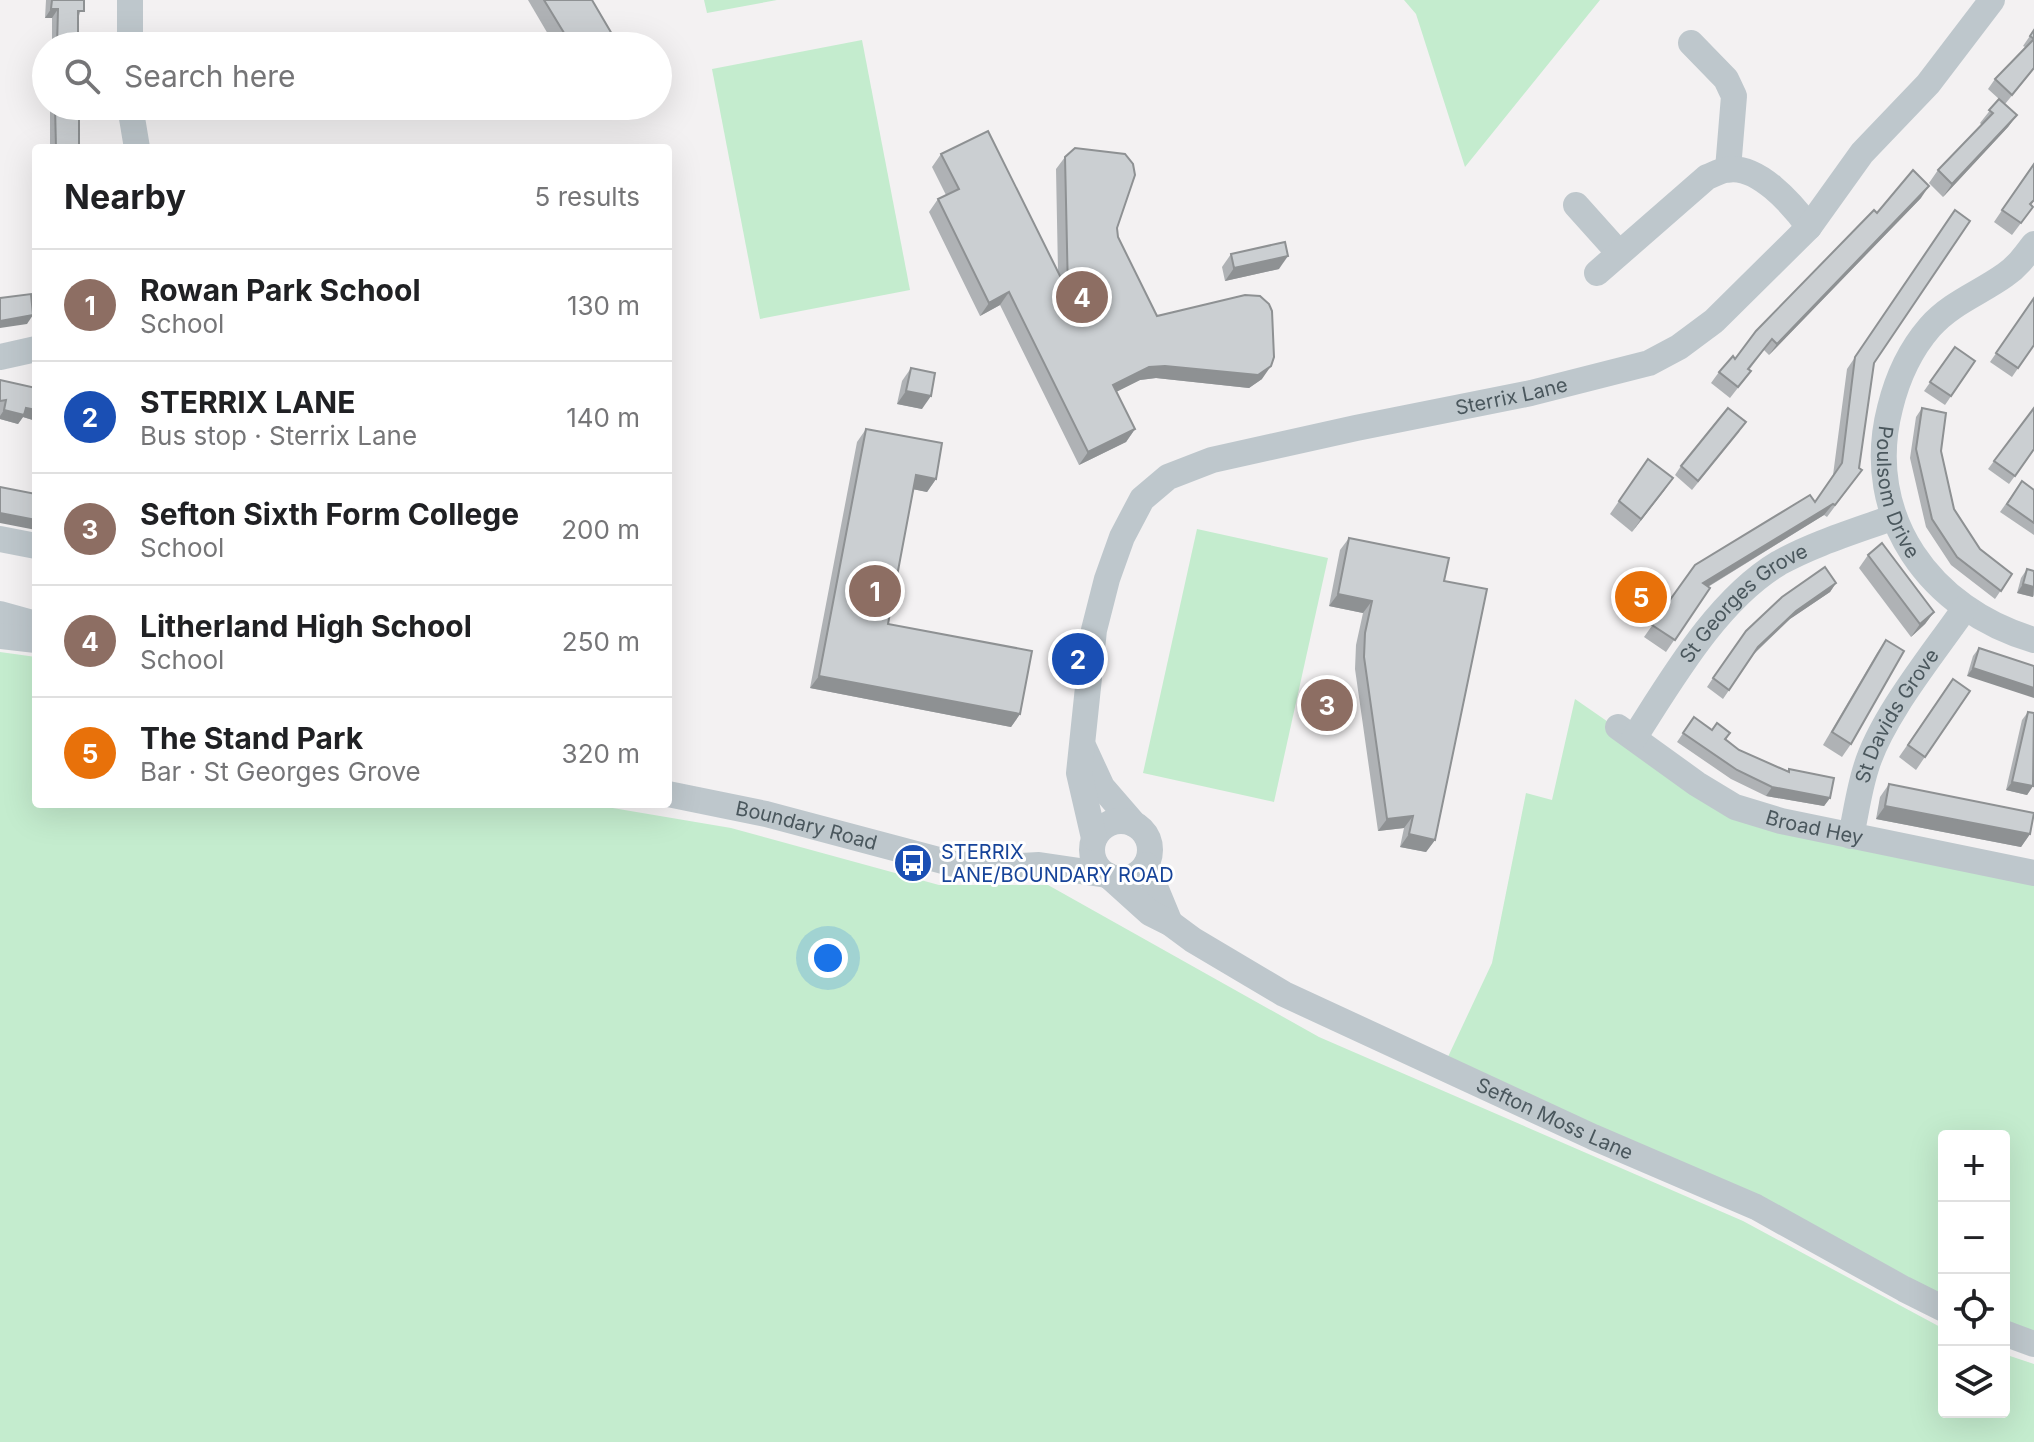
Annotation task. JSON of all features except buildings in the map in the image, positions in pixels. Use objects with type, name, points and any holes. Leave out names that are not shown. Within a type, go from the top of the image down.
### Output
[{"type":"street","points":[[130,0],[130,32]]},
{"type":"street","name":"Sterrix Lane","points":[[1094,839],[1079,773],[1094,630],[1122,537],[1142,499],[1168,477],[1212,460],[1531,393],[1649,363],[1679,347],[1714,321],[1809,227],[1862,153],[1928,84],[1992,0]]},
{"type":"street","points":[[1691,43],[1726,79],[1734,96],[1728,169]]},
{"type":"street","points":[[132,120],[136,144]]},
{"type":"street","points":[[1597,273],[1707,177],[1728,169],[1741,171],[1774,188],[1790,200],[1809,227]]},
{"type":"street","points":[[1576,205],[1619,253]]},
{"type":"street","name":"Poulsom Drive","points":[[2034,244],[2007,274],[1947,311],[1931,326],[1905,365],[1894,394],[1883,465],[1894,517],[1927,573],[1965,608],[1998,627],[2034,640]]},
{"type":"street","points":[[0,357],[32,350]]},
{"type":"street","name":"St Georges Grove","points":[[1626,733],[1717,619],[1757,578],[1803,551],[1894,517]]},
{"type":"street","points":[[0,539],[32,545]]},
{"type":"street","name":"St Davids Grove","points":[[1851,836],[1866,767],[1878,739],[1965,608]]},
{"type":"street","points":[[0,614],[32,623]]},
{"type":"street","points":[[0,636],[32,640]]},
{"type":"street","name":"Broad Hey","points":[[1626,733],[1735,807],[1781,821],[2034,872]]},
{"type":"street","name":"Sterrix Lane","points":[[1084,748],[1102,787],[1134,824]]},
{"type":"street","name":"Boundary Road","points":[[672,795],[766,814],[954,864],[1000,867],[1039,865],[1108,876]]},
{"type":"street","points":[[1125,821],[1134,824],[1148,839],[1146,865],[1134,876],[1117,879],[1108,876],[1100,870],[1093,856],[1094,839],[1107,824],[1125,821]]},
{"type":"street","name":"Boundary Road","points":[[1039,865],[1069,854],[1094,839]]},
{"type":"street","points":[[1146,865],[1170,923]]},
{"type":"street","name":"Sefton Moss Lane","points":[[1108,876],[1150,913],[1284,994],[1593,1137],[1756,1207],[1938,1306]]},
{"type":"street","points":[[2010,1335],[2034,1344]]},
{"type":"green space","points":[[704,0],[777,0],[707,13]]},
{"type":"green space","points":[[1404,0],[1600,0],[1465,167],[1416,14]]},
{"type":"green space","points":[[862,40],[910,290],[760,319],[712,69]]},
{"type":"green space","points":[[1197,529],[1328,558],[1274,802],[1143,773]]},
{"type":"green space","points":[[0,652],[32,656],[32,808],[613,808],[731,828],[939,885],[1048,885],[1319,1037],[1743,1221],[1938,1326],[1938,1418],[2010,1418],[2010,1356],[2034,1364],[2034,1442],[0,1442]]},
{"type":"green space","points":[[1575,699],[1715,796],[2034,873],[2034,1351],[2010,1341],[2010,1130],[1938,1130],[1938,1311],[1747,1211],[1439,1076],[1492,963],[1526,793],[1552,800]]},
{"type":"place","name":"Litherland High School","points":[[1082,297]]},
{"type":"place","name":"Rowan Park School","points":[[875,591]]},
{"type":"place","name":"The Stand Park","points":[[1641,597]]},
{"type":"place","name":"STERRIX LANE","points":[[1078,659]]},
{"type":"place","name":"Sefton Sixth Form College","points":[[1327,705]]},
{"type":"place","name":"STERRIX LANE/BOUNDARY ROAD","points":[[913,863]]}]
